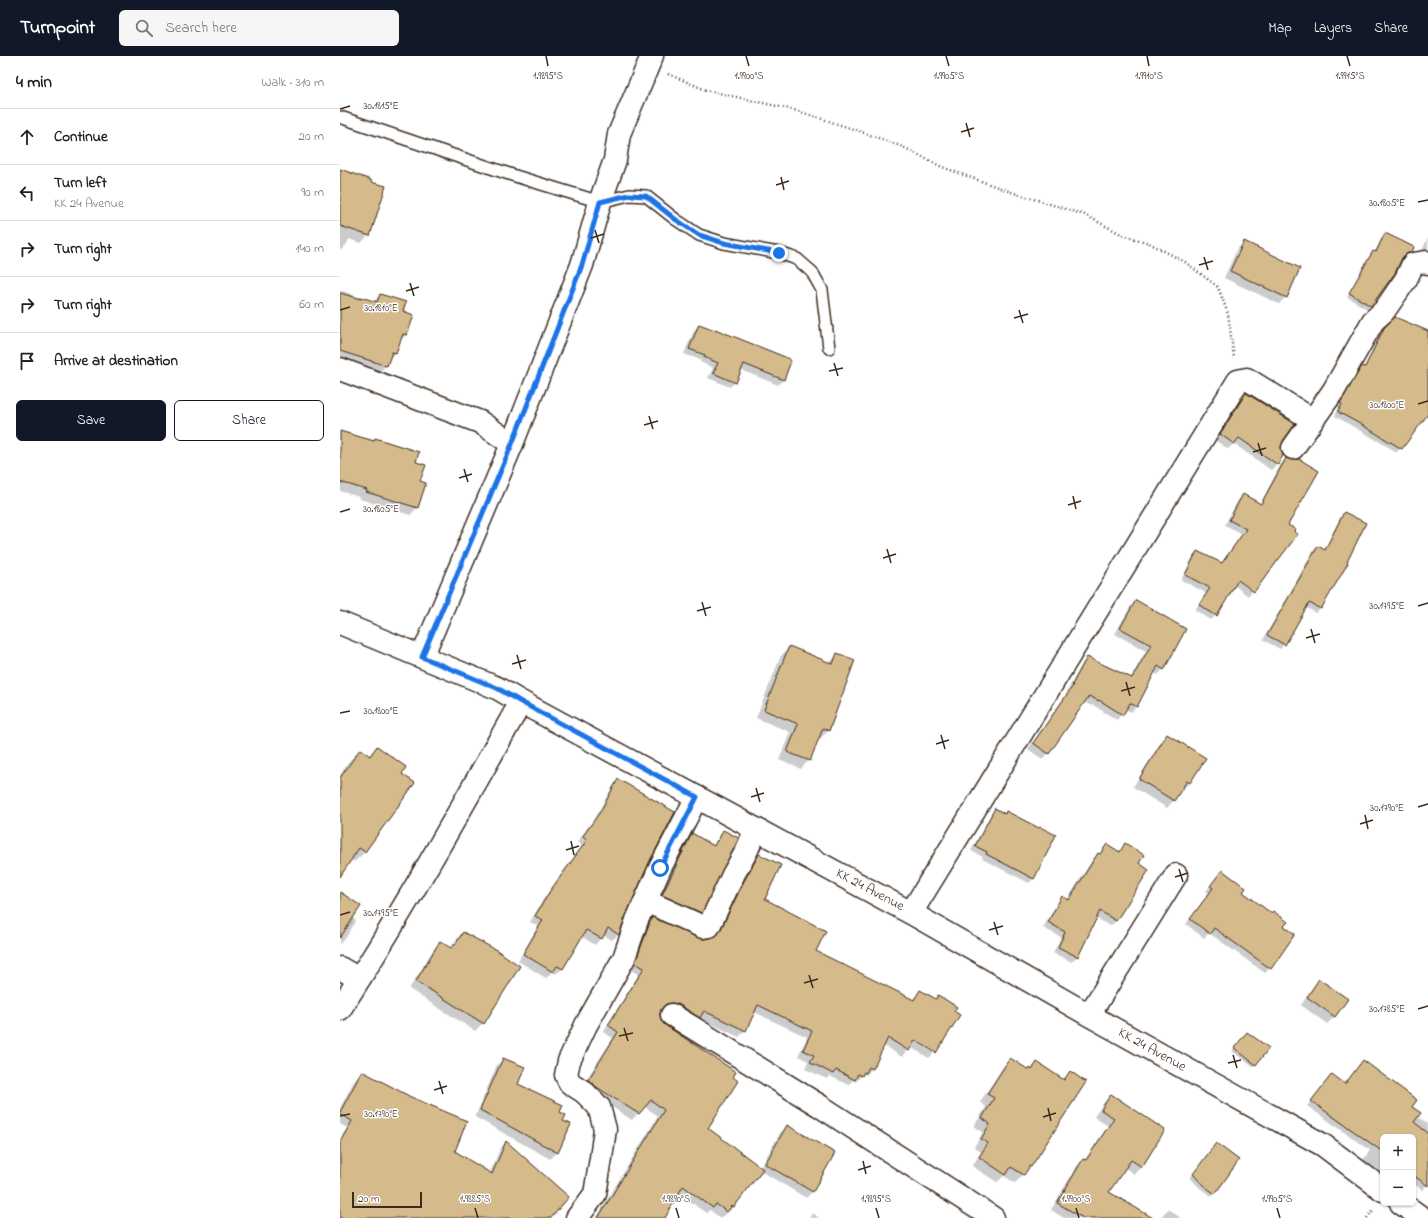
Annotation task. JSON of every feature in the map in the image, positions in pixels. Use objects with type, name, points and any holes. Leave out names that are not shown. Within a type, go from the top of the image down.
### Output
[{"type":"street","points":[[422,657],[512,444],[582,265],[600,202],[615,160],[619,134],[651,58]]},
{"type":"street","points":[[1293,448],[1334,390],[1373,321],[1384,311],[1406,279],[1413,264],[1428,263]]},
{"type":"street","points":[[340,369],[480,422],[512,444]]},
{"type":"street","points":[[911,913],[1238,381],[1247,379],[1313,420]]},
{"type":"street","name":"KK 24 Avenue","points":[[340,623],[497,688],[911,913],[1089,1015],[1323,1145],[1380,1188]]},
{"type":"street","points":[[340,1008],[453,823],[521,702]]},
{"type":"street","points":[[576,1218],[595,1194],[602,1158],[605,1129],[599,1108],[584,1092],[570,1083],[566,1075],[569,1061],[586,1025],[624,958],[637,920],[660,868],[697,797]]},
{"type":"street","points":[[646,901],[703,927],[708,926],[732,875],[746,852],[756,829]]},
{"type":"street","points":[[1089,1015],[1176,875]]},
{"type":"street","points":[[340,968],[359,979]]},
{"type":"street","points":[[672,1015],[820,1106],[993,1218]]},
{"type":"street","points":[[1405,1206],[1422,1218]]},
{"type":"lane","points":[[340,117],[512,175],[600,202],[629,195],[646,196],[675,219],[699,235],[724,243],[779,253],[797,259],[812,272],[822,290],[828,348]]},
{"type":"path","points":[[651,58],[658,69],[706,90],[798,111],[859,131],[903,147],[942,166],[1011,192],[1085,215],[1123,235],[1149,243],[1185,262],[1218,286],[1228,314],[1238,381]]},
{"type":"building","points":[[340,169],[371,180],[371,182],[386,186],[370,236],[340,226]]},
{"type":"building","points":[[1385,233],[1414,247],[1412,252],[1406,254],[1402,258],[1395,273],[1371,306],[1349,293],[1373,251],[1376,252]]},
{"type":"building","points":[[1244,241],[1300,268],[1287,298],[1230,271]]},
{"type":"building","points":[[340,293],[377,302],[380,294],[406,302],[403,311],[414,315],[407,335],[403,334],[396,353],[392,352],[387,366],[340,351]]},
{"type":"building","points":[[1395,317],[1428,331],[1428,414],[1402,449],[1338,412],[1342,404],[1340,403],[1362,366],[1365,367],[1384,328]]},
{"type":"building","points":[[699,324],[790,359],[791,361],[784,380],[744,364],[736,383],[713,373],[718,363],[704,357],[705,355],[689,349]]},
{"type":"building","points":[[1246,393],[1295,424],[1283,441],[1281,447],[1283,455],[1278,465],[1239,438],[1234,444],[1220,434]]},
{"type":"building","points":[[340,431],[374,441],[375,438],[419,452],[416,462],[426,465],[420,481],[426,483],[418,508],[366,492],[367,490],[340,482]]},
{"type":"building","points":[[1286,458],[1292,460],[1299,459],[1319,471],[1288,525],[1295,529],[1294,532],[1298,534],[1254,592],[1238,580],[1217,616],[1199,605],[1210,588],[1185,575],[1197,551],[1222,563],[1246,529],[1229,520],[1243,494],[1261,504]]},
{"type":"building","points":[[1344,512],[1366,523],[1347,562],[1348,563],[1321,609],[1309,603],[1285,645],[1267,635],[1318,546],[1325,550]]},
{"type":"building","points":[[1136,600],[1186,629],[1164,670],[1158,666],[1137,707],[1130,703],[1123,715],[1099,700],[1089,696],[1049,754],[1033,743],[1073,686],[1072,685],[1087,657],[1132,678],[1151,645],[1120,628]]},
{"type":"building","points":[[789,646],[833,664],[837,653],[855,660],[829,731],[823,728],[810,761],[787,752],[798,724],[764,710]]},
{"type":"building","points":[[1167,734],[1206,758],[1190,783],[1187,781],[1174,801],[1139,779]]},
{"type":"building","points":[[377,746],[406,767],[402,774],[415,783],[365,852],[359,848],[340,877],[340,778],[360,749],[370,756]]},
{"type":"building","points":[[618,779],[675,812],[649,863],[626,915],[619,935],[608,928],[602,939],[586,930],[563,969],[557,966],[553,972],[523,954],[543,920],[535,916],[550,891],[587,840],[583,836],[600,812]]},
{"type":"building","points":[[995,808],[1005,814],[1006,811],[1056,835],[1034,879],[986,854],[987,852],[975,846]]},
{"type":"building","points":[[723,830],[739,838],[702,913],[662,895],[692,833],[714,846]]},
{"type":"building","points":[[1125,843],[1144,855],[1139,863],[1149,870],[1116,921],[1100,911],[1078,957],[1058,947],[1065,932],[1048,922],[1062,896],[1069,900],[1098,853],[1100,854],[1107,844],[1120,852]]},
{"type":"building","points":[[759,854],[781,865],[765,899],[826,931],[816,951],[914,1000],[920,990],[936,999],[938,995],[957,1007],[954,1011],[960,1015],[936,1053],[915,1040],[909,1051],[888,1038],[873,1069],[869,1067],[866,1073],[864,1072],[862,1076],[858,1074],[855,1080],[836,1070],[833,1074],[810,1062],[814,1055],[803,1050],[812,1031],[758,1005],[746,1031],[704,1011],[700,1018],[678,1004],[666,1004],[661,1009],[660,1014],[661,1021],[665,1025],[736,1072],[733,1077],[738,1081],[708,1128],[763,1169],[734,1207],[732,1206],[727,1212],[716,1204],[713,1208],[683,1186],[665,1218],[598,1218],[664,1110],[651,1100],[639,1114],[588,1080],[618,1032],[608,1025],[644,968],[635,963],[652,917],[698,938],[705,939],[716,936],[720,931]]},
{"type":"building","points":[[1222,870],[1246,888],[1243,892],[1271,913],[1273,911],[1288,922],[1284,926],[1295,934],[1271,969],[1214,928],[1210,934],[1190,919],[1213,888],[1210,886]]},
{"type":"building","points":[[340,892],[361,906],[340,938]]},
{"type":"building","points":[[463,932],[498,951],[520,966],[484,1024],[416,981],[440,941],[451,948],[455,945]]},
{"type":"building","points":[[1319,979],[1348,999],[1335,1017],[1307,997]]},
{"type":"building","points":[[1247,1032],[1269,1048],[1256,1065],[1234,1048]]},
{"type":"building","points":[[503,1058],[525,1067],[518,1084],[563,1105],[560,1112],[566,1115],[563,1121],[571,1124],[558,1153],[480,1110]]},
{"type":"building","points":[[1010,1058],[1029,1070],[1030,1068],[1032,1070],[1037,1062],[1064,1080],[1070,1071],[1086,1082],[1031,1167],[1030,1166],[1024,1175],[1011,1167],[1006,1175],[979,1157],[988,1143],[981,1139],[990,1124],[982,1118],[994,1098],[987,1094]]},
{"type":"building","points":[[1363,1060],[1417,1100],[1412,1107],[1421,1113],[1414,1122],[1428,1133],[1428,1186],[1416,1177],[1416,1134],[1380,1134],[1380,1150],[1311,1101],[1332,1074],[1345,1084]]},
{"type":"building","points":[[362,1071],[411,1097],[467,1121],[455,1151],[492,1174],[506,1141],[569,1197],[551,1218],[340,1218],[340,1142],[352,1121],[340,1114],[340,1112]]},
{"type":"building","points":[[1111,1094],[1165,1130],[1142,1167],[1131,1160],[1109,1192],[1153,1218],[1083,1218],[1057,1203],[1083,1159],[1086,1160],[1114,1118],[1101,1110]]},
{"type":"building","points":[[787,1125],[835,1153],[813,1192],[765,1164]]},
{"type":"building","points":[[1216,1143],[1239,1160],[1215,1194],[1203,1185],[1193,1174]]},
{"type":"route","points":[[660,868],[697,797],[497,688],[422,657],[512,444],[543,361],[582,265],[600,202],[629,195],[646,196],[675,219],[699,235],[724,243],[779,253]]}]
